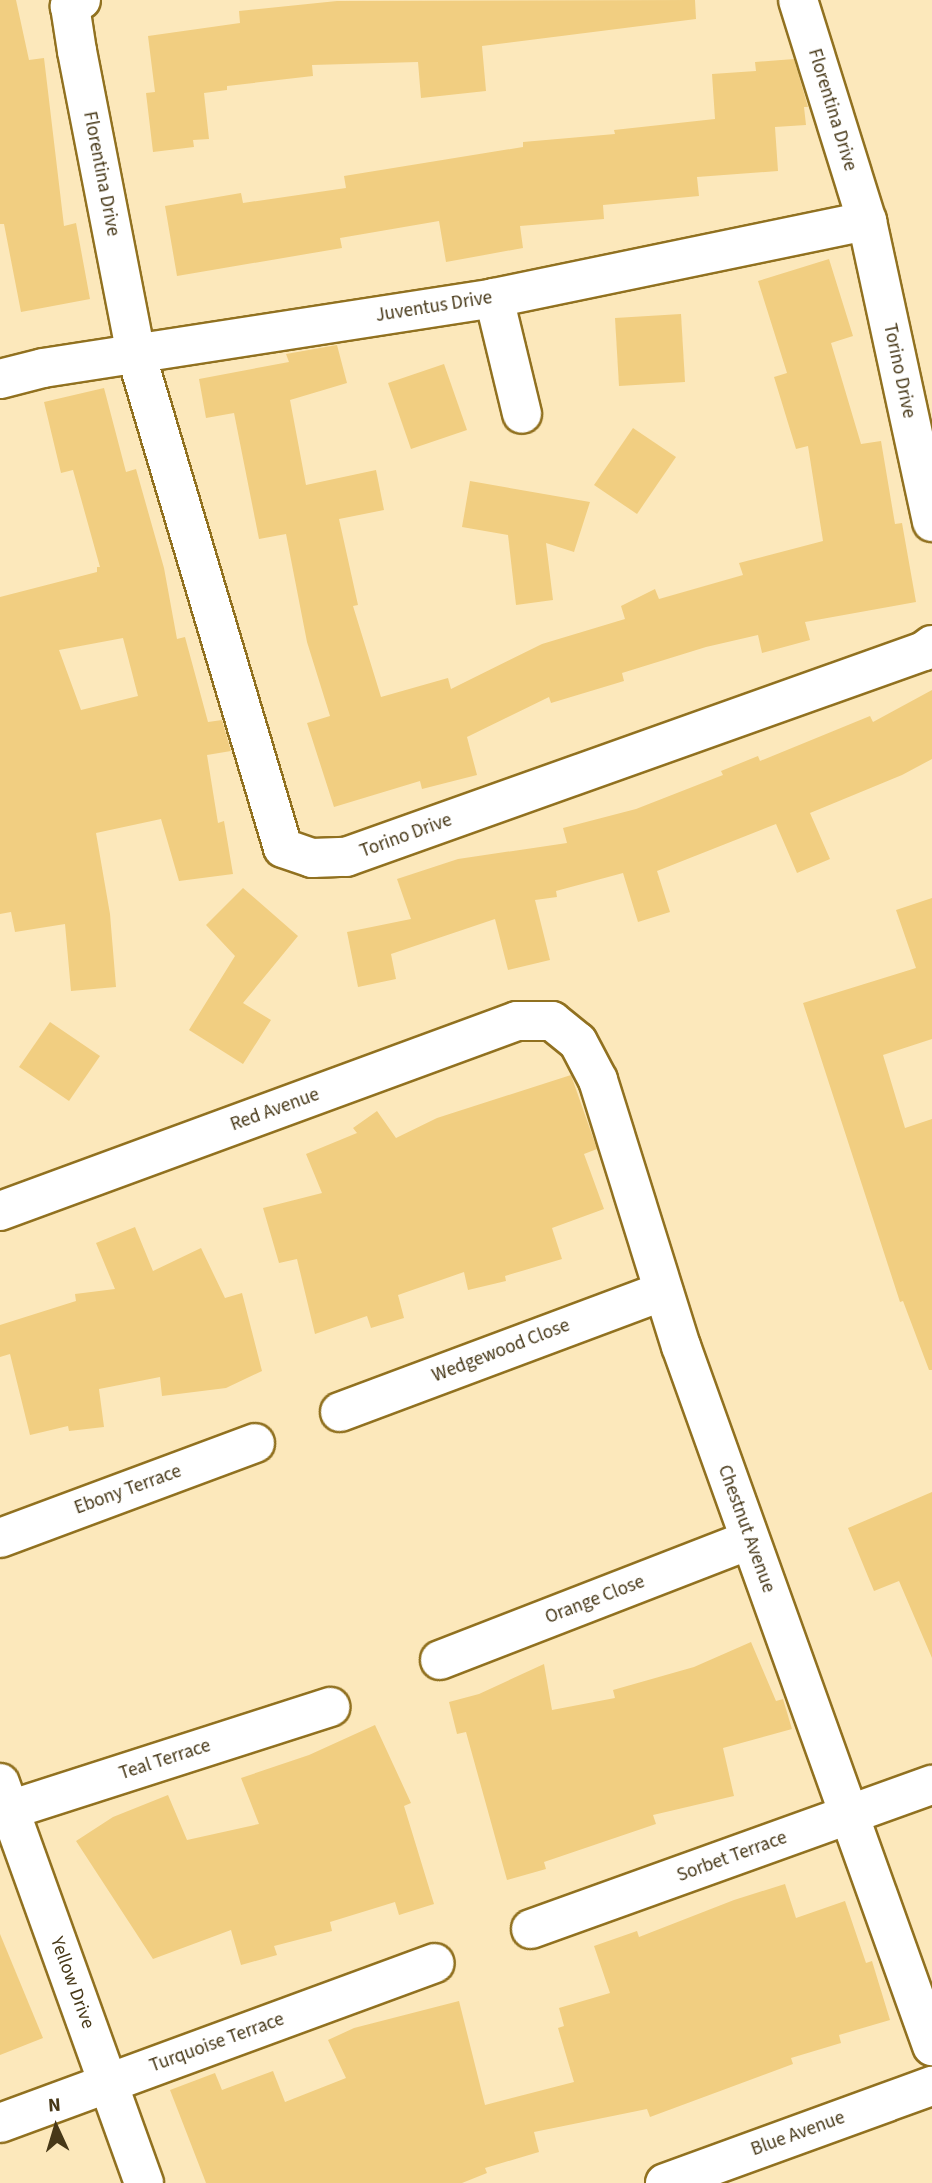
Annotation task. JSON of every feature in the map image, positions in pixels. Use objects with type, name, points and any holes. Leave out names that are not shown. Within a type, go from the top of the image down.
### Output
[{"type":"street","name":"Florentina Drive","points":[[81,0],[70,6],[136,354]]},
{"type":"street","name":"Florentina Drive","points":[[798,0],[867,221]]},
{"type":"street","name":"Juventus Drive","points":[[0,379],[43,368],[495,298],[867,221]]},
{"type":"street","name":"Torino Drive","points":[[867,221],[932,522]]},
{"type":"street","points":[[495,298],[522,414]]},
{"type":"street","name":"Torino Drive","points":[[136,354],[283,848],[312,858],[346,858],[924,651],[932,645]]},
{"type":"street","name":"Red Avenue","points":[[0,1211],[517,1021],[552,1021]]},
{"type":"street","name":"Chestnut Avenue","points":[[552,1021],[578,1042],[598,1080],[663,1291],[932,2046]]},
{"type":"street","name":"Wedgewood Close","points":[[340,1412],[663,1291]]},
{"type":"street","name":"Ebony Terrace","points":[[0,1538],[255,1443]]},
{"type":"street","name":"Orange Close","points":[[440,1660],[750,1540]]},
{"type":"street","name":"Teal Terrace","points":[[3,1802],[330,1707]]},
{"type":"street","name":"Sorbet Terrace","points":[[531,1928],[932,1785]]},
{"type":"street","name":"Yellow Drive","points":[[3,1802],[144,2183]]},
{"type":"street","name":"Turquoise Terrace","points":[[0,2123],[435,1963]]},
{"type":"street","name":"Blue Avenue","points":[[665,2183],[932,2086]]},
{"type":"building","points":[[0,0],[16,0],[29,60],[44,58],[64,226],[76,223],[90,299],[21,312],[4,224],[0,224]]},
{"type":"building","points":[[695,0],[696,19],[482,46],[486,91],[421,98],[418,62],[312,65],[313,76],[227,86],[227,90],[204,93],[209,139],[193,140],[194,147],[153,152],[146,93],[155,92],[148,36],[240,23],[239,11],[337,1]]},
{"type":"building","points":[[794,59],[808,107],[804,107],[806,125],[775,127],[778,171],[697,177],[699,196],[603,205],[604,219],[520,226],[523,248],[446,262],[439,221],[340,238],[342,248],[177,276],[165,206],[241,193],[243,203],[346,188],[344,176],[523,147],[523,142],[615,134],[614,130],[715,119],[712,74],[756,71],[755,62]]},
{"type":"building","points":[[829,259],[853,336],[831,343],[861,444],[881,441],[895,524],[902,523],[916,602],[805,622],[810,640],[762,653],[758,635],[706,647],[622,673],[624,681],[551,703],[549,697],[467,737],[477,775],[422,789],[420,781],[334,807],[307,723],[330,716],[307,642],[286,534],[259,539],[234,413],[206,418],[199,379],[289,362],[286,354],[337,345],[347,383],[290,400],[306,485],[376,470],[384,510],[339,519],[358,605],[353,606],[381,697],[448,678],[451,689],[542,644],[625,619],[621,606],[655,589],[659,599],[743,575],[739,563],[823,541],[808,446],[796,449],[774,377],[787,373],[758,281]]},
{"type":"building","points":[[681,314],[685,382],[619,386],[615,318]]},
{"type":"building","points":[[444,364],[467,430],[411,449],[388,383]]},
{"type":"building","points":[[104,388],[126,472],[136,469],[164,568],[177,639],[185,637],[208,722],[222,720],[231,751],[207,755],[218,823],[224,821],[233,874],[179,881],[161,819],[96,833],[110,914],[116,987],[71,991],[65,924],[15,932],[11,912],[0,914],[0,597],[97,572],[97,567],[100,567],[73,470],[61,473],[44,402]],"holes":[[[123,638],[138,696],[81,710],[59,650]]]},
{"type":"building","points":[[633,428],[676,457],[637,514],[594,485]]},
{"type":"building","points":[[470,481],[590,502],[574,552],[546,543],[553,600],[516,605],[508,535],[462,527]]},
{"type":"building","points":[[932,690],[932,759],[902,775],[810,813],[830,859],[797,873],[776,824],[657,871],[670,912],[638,922],[623,873],[556,891],[557,897],[535,900],[550,960],[508,970],[495,919],[391,954],[396,979],[358,987],[347,932],[411,919],[397,879],[458,859],[567,843],[563,828],[636,809],[723,775],[721,771],[758,756],[760,761],[870,716],[873,722]]},
{"type":"building","points":[[243,888],[298,936],[243,1003],[271,1020],[243,1064],[189,1030],[235,956],[206,925]]},
{"type":"building","points":[[932,898],[932,1039],[883,1055],[905,1128],[932,1119],[932,1370],[929,1370],[903,1301],[900,1302],[803,1003],[916,968],[896,910]]},
{"type":"building","points":[[50,1022],[100,1056],[69,1101],[19,1067]]},
{"type":"building","points":[[571,1075],[597,1149],[584,1154],[604,1209],[552,1228],[562,1259],[505,1276],[506,1281],[468,1290],[464,1272],[398,1295],[404,1318],[371,1328],[367,1316],[315,1334],[297,1259],[279,1263],[263,1208],[322,1193],[306,1154],[357,1133],[353,1128],[377,1111],[396,1138],[437,1118]]},
{"type":"building","points":[[135,1227],[153,1271],[201,1248],[225,1298],[242,1293],[262,1371],[226,1388],[162,1396],[160,1377],[99,1389],[104,1427],[69,1431],[68,1426],[30,1435],[10,1354],[0,1357],[0,1325],[76,1301],[75,1294],[115,1289],[96,1243]]},
{"type":"building","points":[[932,1492],[932,1658],[899,1581],[874,1591],[848,1528]]},
{"type":"building","points":[[751,1642],[776,1701],[783,1699],[792,1729],[723,1748],[734,1796],[653,1815],[656,1824],[544,1862],[546,1869],[507,1880],[466,1732],[457,1734],[449,1702],[479,1694],[544,1664],[552,1710],[615,1698],[613,1690],[694,1667]]},
{"type":"building","points":[[375,1725],[411,1803],[404,1806],[434,1904],[399,1915],[395,1902],[330,1922],[332,1931],[274,1946],[277,1955],[241,1965],[231,1930],[153,1959],[76,1841],[113,1817],[168,1795],[187,1840],[259,1824],[241,1778],[309,1755]]},
{"type":"building","points":[[785,1884],[796,1918],[845,1901],[866,1963],[872,1961],[890,2020],[839,2035],[841,2043],[791,2058],[793,2064],[650,2117],[647,2109],[534,2132],[539,2152],[485,2168],[487,2173],[462,2183],[206,2183],[170,2090],[215,2073],[222,2090],[273,2071],[285,2102],[346,2078],[328,2040],[354,2028],[459,2001],[485,2105],[574,2082],[558,2028],[564,2026],[559,2008],[610,1993],[594,1946],[637,1931],[639,1937],[734,1900]]},
{"type":"building","points":[[0,1934],[43,2038],[0,2055]]}]
